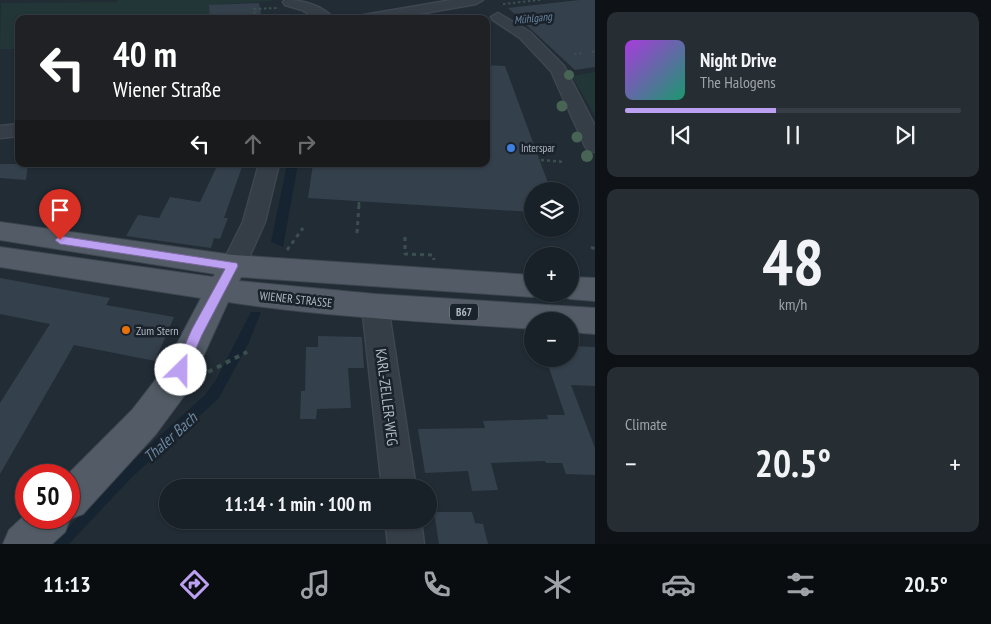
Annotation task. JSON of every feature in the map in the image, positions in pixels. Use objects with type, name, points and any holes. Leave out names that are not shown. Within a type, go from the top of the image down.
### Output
[{"type":"main road","name":"WIENER STRASSE","points":[[0,231],[227,278],[375,306],[595,321]]},
{"type":"main road","name":"WIENER STRASSE","points":[[0,258],[227,278],[524,286]]},
{"type":"main road","points":[[80,489],[144,422],[175,381],[197,333],[227,278]]},
{"type":"main road","points":[[579,289],[595,290]]},
{"type":"main road","points":[[23,544],[39,529]]},
{"type":"street","points":[[387,15],[476,0]]},
{"type":"street","points":[[288,7],[307,7],[320,15]]},
{"type":"street","points":[[497,11],[558,69],[595,146]]},
{"type":"street","points":[[0,132],[15,130]]},
{"type":"street","points":[[227,278],[254,222],[268,167]]},
{"type":"street","name":"KARL-ZELLER-WEG","points":[[375,306],[398,479]]},
{"type":"street","points":[[404,529],[406,544]]},
{"type":"path","points":[[497,11],[540,0]]},
{"type":"path","points":[[255,15],[254,9],[288,7]]},
{"type":"path","points":[[574,54],[583,53]]},
{"type":"path","points":[[541,160],[564,162]]},
{"type":"path","points":[[357,233],[359,201]]},
{"type":"path","points":[[286,251],[303,228]]},
{"type":"path","points":[[404,237],[405,254],[434,255],[435,263]]},
{"type":"path","points":[[208,372],[247,352]]},
{"type":"shaded area","points":[[118,0],[272,0],[223,4],[219,15],[15,15],[15,49],[0,49],[1,3],[116,2]]},
{"type":"shaded area","points":[[595,72],[595,116],[572,76]]},
{"type":"water","points":[[286,167],[297,167],[283,247],[271,242]]},
{"type":"water","name":"Thaler Bach","points":[[251,312],[261,312],[249,342],[219,398],[131,478],[69,544],[53,544],[67,529],[80,529],[80,515],[122,470],[205,395],[217,378]]},
{"type":"building","points":[[595,0],[595,67],[575,70],[508,8]]},
{"type":"building","points":[[259,3],[261,15],[210,15],[209,5]]},
{"type":"building","name":"Interspar","points":[[490,65],[505,66],[548,182],[524,182],[524,212],[308,198],[313,167],[490,167]]},
{"type":"building","points":[[0,164],[15,164],[15,167],[28,167],[26,180],[0,178]]},
{"type":"building","points":[[217,167],[242,167],[224,218],[228,218],[220,239],[214,238],[211,248],[126,236],[138,215],[159,218],[170,197],[200,202]]},
{"type":"building","points":[[0,278],[110,298],[106,305],[174,317],[155,361],[74,345],[0,474],[0,403],[50,324],[0,314]]},
{"type":"building","points":[[318,336],[362,337],[364,368],[348,368],[351,408],[317,409],[316,419],[300,419],[301,391],[305,391],[306,347],[318,347]]},
{"type":"building","points":[[579,346],[595,347],[595,386],[571,385],[595,448],[595,475],[566,474],[562,463],[546,463],[545,461],[491,463],[498,490],[472,491],[468,471],[425,473],[418,429],[485,428],[483,421],[548,419],[547,415],[565,415],[549,367],[579,367]]},
{"type":"building","points":[[437,512],[472,512],[475,523],[483,524],[488,544],[439,544]]},
{"type":"place","name":"Interspar","points":[[511,148]]},
{"type":"place","name":"Zum Stern","points":[[126,330]]},
{"type":"route","points":[[60,240],[233,266],[197,333],[181,370]]},
{"type":"water label","name":"Mühlgang","points":[[533,18]]}]
